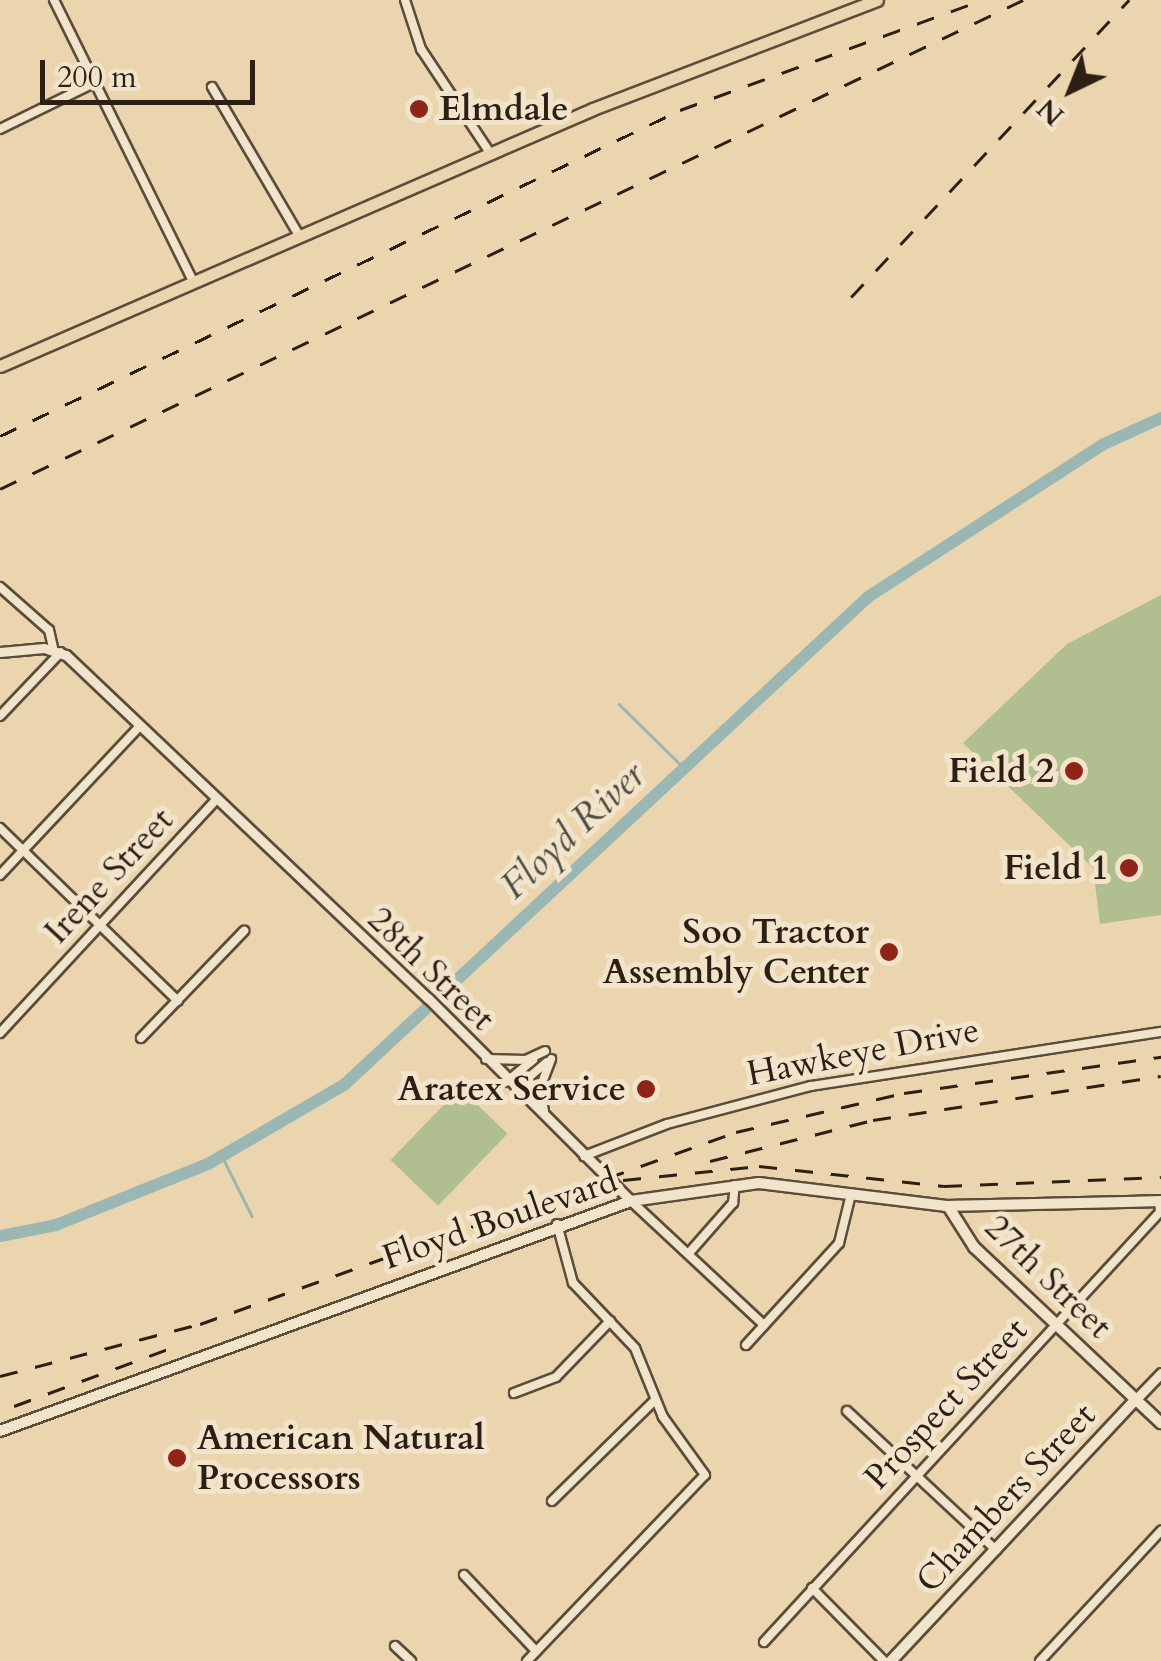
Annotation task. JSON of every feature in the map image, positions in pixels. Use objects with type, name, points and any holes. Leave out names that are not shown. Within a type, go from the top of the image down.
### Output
[{"type":"main road","points":[[0,366],[490,153],[876,0]]},
{"type":"main road","name":"Floyd Boulevard","points":[[0,1431],[557,1224],[631,1201],[734,1186],[948,1206],[1160,1201]]},
{"type":"main road","name":"27th Street","points":[[948,1206],[974,1247],[1161,1422]]},
{"type":"main road","name":"Chambers Street","points":[[890,1661],[1136,1399]]},
{"type":"street","points":[[54,0],[193,281]]},
{"type":"street","points":[[405,0],[421,49],[490,153]]},
{"type":"street","points":[[0,129],[96,82]]},
{"type":"street","points":[[212,86],[299,235]]},
{"type":"street","points":[[0,588],[48,630],[57,650]]},
{"type":"street","points":[[0,652],[57,650]]},
{"type":"street","points":[[0,716],[57,650]]},
{"type":"street","name":"28th Street","points":[[57,650],[764,1325]]},
{"type":"street","points":[[0,875],[140,726]]},
{"type":"street","name":"Irene Street","points":[[0,1033],[216,800]]},
{"type":"street","points":[[0,828],[178,1001]]},
{"type":"street","points":[[141,1038],[244,930]]},
{"type":"street","name":"Hawkeye Drive","points":[[584,1156],[666,1124],[811,1086],[1161,1032]]},
{"type":"street","points":[[484,1059],[526,1060],[545,1051],[510,1085]]},
{"type":"street","points":[[510,1085],[551,1059],[540,1088],[547,1120]]},
{"type":"street","points":[[689,1253],[733,1203],[734,1186]]},
{"type":"street","points":[[746,1344],[839,1243],[851,1194]]},
{"type":"street","name":"Prospect Street","points":[[764,1642],[1160,1212],[1160,1201]]},
{"type":"street","points":[[527,1661],[705,1475],[654,1401],[642,1358],[567,1272],[557,1224]]},
{"type":"street","points":[[514,1393],[556,1376],[610,1321]]},
{"type":"street","name":"Chambers Street","points":[[1136,1399],[1161,1373]]},
{"type":"street","points":[[552,1501],[654,1401]]},
{"type":"street","points":[[847,1411],[996,1550]]},
{"type":"street","points":[[1040,1661],[1161,1532]]},
{"type":"street","points":[[464,1575],[536,1651]]},
{"type":"street","points":[[812,1588],[890,1661]]},
{"type":"street","points":[[395,1646],[411,1661]]},
{"type":"green space","points":[[1161,595],[1161,915],[1100,924],[1093,868],[963,743],[1067,644]]},
{"type":"green space","points":[[460,1088],[507,1134],[438,1206],[391,1160]]},
{"type":"waterway","name":"Floyd River","points":[[0,1236],[56,1225],[208,1164],[344,1085],[868,597],[1104,444],[1161,418]]},
{"type":"waterway","points":[[619,704],[683,767]]},
{"type":"waterway","points":[[222,1156],[252,1216]]},
{"type":"railway","points":[[0,436],[680,110],[982,0]]},
{"type":"railway","points":[[0,489],[1023,0]]},
{"type":"railway","points":[[851,297],[1129,0]]},
{"type":"railway","points":[[0,1376],[200,1324],[736,1132],[904,1093],[1161,1057]]},
{"type":"railway","points":[[710,1161],[873,1120],[1161,1076]]},
{"type":"railway","points":[[623,1180],[759,1166],[944,1186],[1161,1177]]},
{"type":"railway","points":[[14,1406],[179,1345]]},
{"type":"place","name":"Elmdale","points":[[419,109]]},
{"type":"place","name":"Field 2","points":[[1074,771]]},
{"type":"place","name":"Field 1","points":[[1129,868]]},
{"type":"place","name":"Soo Tractor Assembly Center","points":[[889,952]]},
{"type":"place","name":"Aratex Service","points":[[646,1089]]},
{"type":"place","name":"American Natural Processors","points":[[177,1458]]}]
